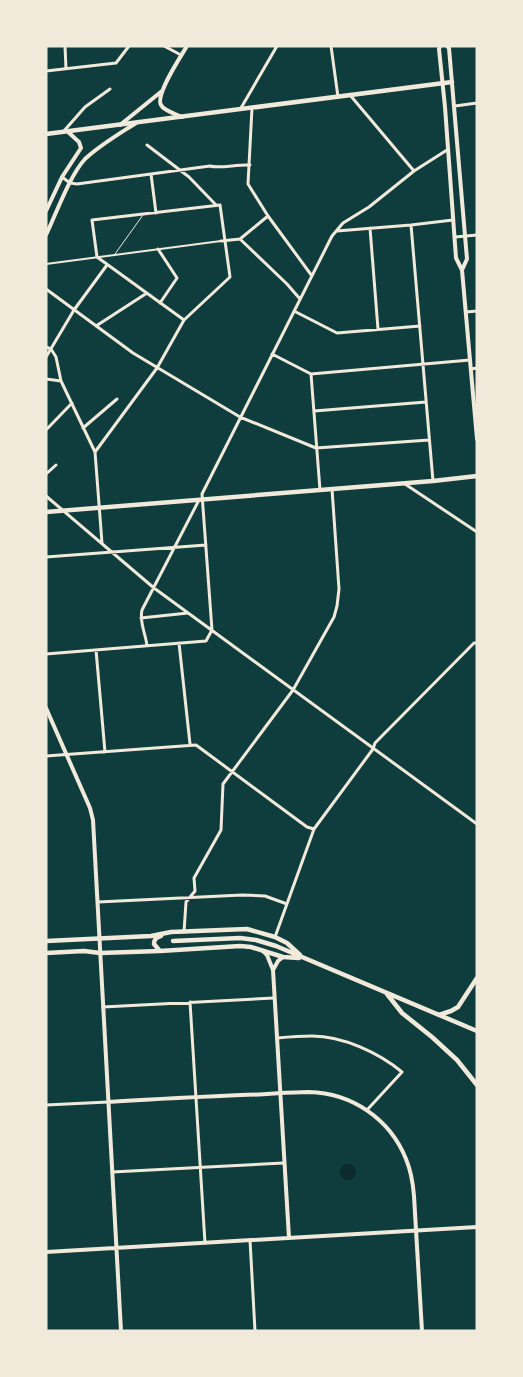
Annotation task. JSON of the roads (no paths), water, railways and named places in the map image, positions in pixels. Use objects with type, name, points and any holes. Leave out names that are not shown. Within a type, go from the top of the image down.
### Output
[{"type":"main road","points":[[46,134],[452,82]]},
{"type":"main road","points":[[46,512],[477,476]]},
{"type":"main road","points":[[46,941],[151,936],[171,932],[247,929],[275,937],[287,943],[302,958]]},
{"type":"main road","points":[[160,951],[154,944],[156,938],[171,932]]},
{"type":"main road","points":[[173,941],[240,938],[270,944],[477,1031]]},
{"type":"main road","points":[[46,953],[160,951],[240,946],[262,950],[283,957],[302,958]]},
{"type":"main road","points":[[439,1015],[458,1007],[477,978]]},
{"type":"main road","points":[[386,993],[402,1013],[457,1060],[477,1085]]},
{"type":"street","points":[[65,46],[66,68]]},
{"type":"street","points":[[46,71],[116,63],[129,46]]},
{"type":"street","points":[[164,46],[181,55]]},
{"type":"street","points":[[182,117],[165,109],[161,105],[159,98],[187,46]]},
{"type":"street","points":[[241,109],[277,46]]},
{"type":"street","points":[[331,46],[338,96]]},
{"type":"street","points":[[440,46],[456,258],[462,270],[477,439]]},
{"type":"street","points":[[447,46],[449,48],[455,106],[467,259],[462,270]]},
{"type":"street","points":[[47,209],[62,177],[81,148],[79,142],[65,132],[85,107],[110,89]]},
{"type":"street","points":[[120,124],[162,90]]},
{"type":"street","points":[[350,95],[414,171]]},
{"type":"street","points":[[455,106],[477,103]]},
{"type":"street","points":[[252,108],[248,184],[268,216],[312,276]]},
{"type":"street","points":[[46,235],[70,183],[85,160],[136,122]]},
{"type":"street","points":[[147,145],[198,186],[216,206]]},
{"type":"street","points":[[147,646],[141,618],[142,610],[200,500],[332,236],[343,223],[369,207],[414,171],[447,150]]},
{"type":"street","points":[[62,177],[70,183],[77,184],[210,166],[215,168],[237,164],[250,165]]},
{"type":"street","points":[[151,174],[156,213]]},
{"type":"street","points":[[95,452],[157,368],[184,320],[230,277],[220,205],[92,220],[96,257],[184,320]]},
{"type":"street","points":[[46,264],[240,239],[268,216]]},
{"type":"street","points":[[336,231],[454,220]]},
{"type":"street","points":[[411,225],[433,481]]},
{"type":"street","points":[[370,228],[378,329]]},
{"type":"street","points":[[455,237],[477,235]]},
{"type":"street","points":[[240,239],[300,299]]},
{"type":"street","points":[[158,249],[177,278],[160,302]]},
{"type":"street","points":[[46,357],[74,310],[107,265]]},
{"type":"street","points":[[46,289],[133,353],[240,417],[316,448],[429,440]]},
{"type":"street","points":[[96,326],[147,293]]},
{"type":"street","points":[[466,312],[477,311]]},
{"type":"street","points":[[294,312],[337,333],[420,326]]},
{"type":"street","points":[[46,347],[51,349],[56,357],[61,381],[95,452],[102,543]]},
{"type":"street","points":[[272,354],[311,374],[470,360]]},
{"type":"street","points":[[471,369],[477,368]]},
{"type":"street","points":[[311,374],[320,490]]},
{"type":"street","points":[[46,379],[61,381]]},
{"type":"street","points":[[83,428],[116,398]]},
{"type":"street","points":[[314,411],[426,402]]},
{"type":"street","points":[[46,430],[72,403]]},
{"type":"street","points":[[46,474],[56,465]]},
{"type":"street","points":[[404,483],[477,532]]},
{"type":"street","points":[[184,932],[186,902],[195,891],[194,878],[221,830],[222,784],[293,690],[334,617],[339,589],[332,489]]},
{"type":"street","points":[[46,496],[154,588],[477,824]]},
{"type":"street","points":[[46,654],[206,641],[212,630],[206,545],[200,500]]},
{"type":"street","points":[[46,557],[206,545]]},
{"type":"street","points":[[141,618],[189,613]]},
{"type":"street","points":[[179,643],[190,744]]},
{"type":"street","points":[[275,937],[314,829],[374,749],[374,743],[474,643],[477,643]]},
{"type":"street","points":[[96,650],[105,752]]},
{"type":"street","points":[[46,708],[90,808],[93,820],[121,1331]]},
{"type":"street","points":[[46,756],[196,745],[307,827],[314,829]]},
{"type":"street","points":[[98,902],[253,895],[264,896],[287,904]]},
{"type":"street","points":[[262,950],[267,955],[273,970],[288,1238]]},
{"type":"street","points":[[273,970],[278,960],[283,957]]},
{"type":"street","points":[[103,1007],[274,998]]},
{"type":"street","points":[[190,1002],[205,1243]]},
{"type":"street","points":[[277,1038],[314,1036],[331,1039],[353,1045],[377,1055],[402,1072],[367,1110]]},
{"type":"street","points":[[46,1105],[310,1092],[347,1100],[367,1110],[379,1119],[399,1143],[412,1177],[422,1331]]},
{"type":"street","points":[[112,1172],[284,1163]]},
{"type":"street","points":[[46,1252],[477,1227]]},
{"type":"street","points":[[250,1240],[255,1331]]},
{"type":"lane","points":[[114,255],[144,214]]},
{"type":"water","points":[[348,1164],[354,1166],[356,1172],[354,1178],[348,1180],[342,1178],[340,1172],[342,1166]]}]
